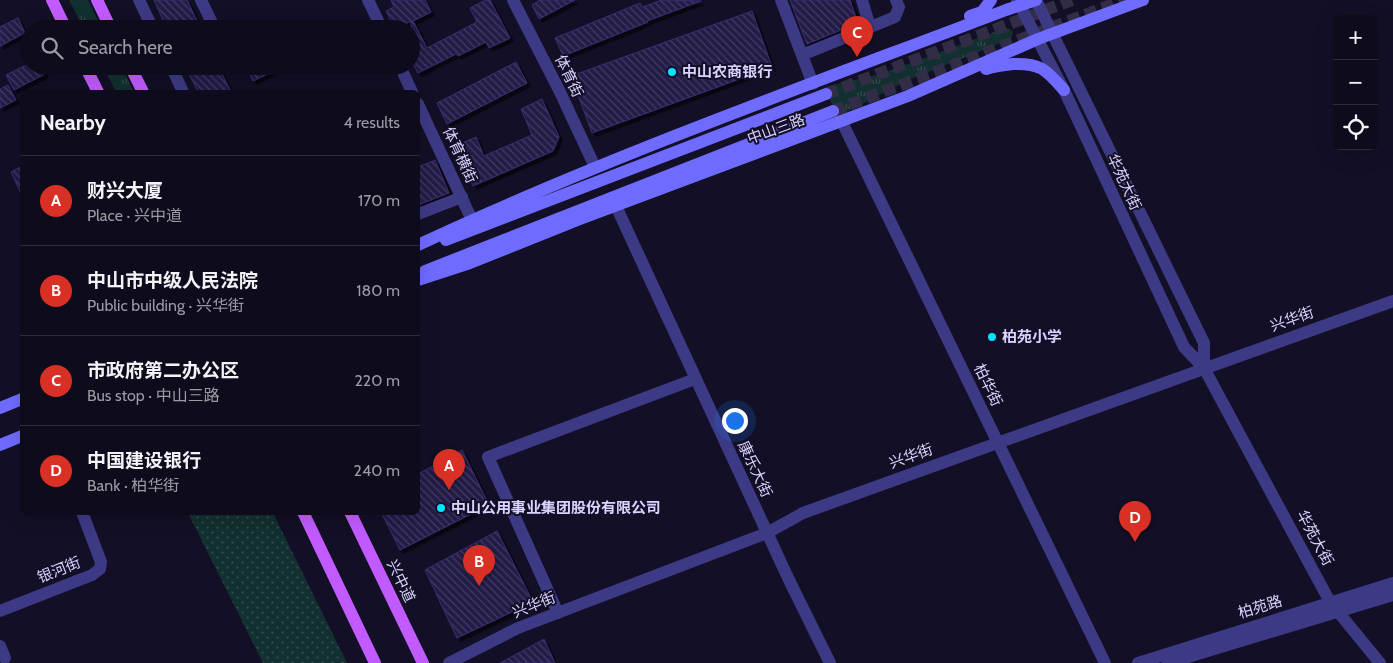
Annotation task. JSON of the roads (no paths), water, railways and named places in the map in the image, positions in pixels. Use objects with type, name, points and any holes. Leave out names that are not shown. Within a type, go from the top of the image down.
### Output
[{"type":"main road","points":[[52,0],[62,20]]},
{"type":"main road","points":[[97,0],[107,20]]},
{"type":"main road","points":[[891,54],[933,30],[982,12],[991,0]]},
{"type":"main road","name":"中山三路","points":[[420,244],[595,167],[891,54],[1018,3],[1036,0]]},
{"type":"main road","name":"中山三路","points":[[420,279],[470,263],[616,206],[842,122],[908,96],[1038,39],[1143,0]]},
{"type":"main road","points":[[908,96],[998,65],[1032,64],[1044,70],[1064,90]]},
{"type":"main road","points":[[90,75],[97,90]]},
{"type":"main road","points":[[136,75],[142,90]]},
{"type":"main road","name":"中山三路","points":[[420,249],[826,94]]},
{"type":"main road","name":"中山三路","points":[[420,272],[833,111]]},
{"type":"main road","points":[[0,408],[20,400]]},
{"type":"main road","points":[[0,445],[20,437]]},
{"type":"main road","points":[[304,515],[375,663]]},
{"type":"main road","name":"兴中道","points":[[351,515],[423,663]]},
{"type":"street","points":[[139,0],[149,20]]},
{"type":"street","points":[[202,0],[211,20]]},
{"type":"street","points":[[368,0],[378,20]]},
{"type":"street","name":"体育街","points":[[513,0],[560,92],[595,167]]},
{"type":"street","points":[[781,0],[812,84]]},
{"type":"street","points":[[862,0],[870,27]]},
{"type":"street","points":[[802,55],[895,17],[899,8],[896,0]]},
{"type":"street","name":"华苑大街","points":[[1036,0],[1204,343],[1204,368]]},
{"type":"street","name":"华苑大街","points":[[1018,3],[1064,90],[1184,347],[1204,368],[1334,607],[1380,663]]},
{"type":"street","points":[[175,75],[182,90]]},
{"type":"street","points":[[404,75],[411,90]]},
{"type":"street","name":"体育横街","points":[[420,108],[472,220]]},
{"type":"street","name":"柏华街","points":[[842,122],[1105,663]]},
{"type":"street","points":[[420,213],[462,197]]},
{"type":"street","name":"康乐大街","points":[[616,206],[767,533],[830,663]]},
{"type":"street","name":"兴华街","points":[[449,663],[518,628],[767,533],[803,513],[1393,301]]},
{"type":"street","points":[[558,613],[488,457],[695,379]]},
{"type":"street","name":"银河街","points":[[0,611],[92,575],[100,568],[102,562],[83,515]]},
{"type":"street","name":"柏苑路","points":[[1168,663],[1334,607],[1393,583]]},
{"type":"street","name":"柏苑路","points":[[1138,663],[1334,607],[1393,595]]},
{"type":"tunnel","points":[[826,94],[1072,0]]},
{"type":"tunnel","points":[[833,111],[1124,0]]},
{"type":"place","name":"市政府第二办公区","points":[[857,57]]},
{"type":"place","name":"中山农商银行","points":[[672,72]]},
{"type":"place","name":"柏苑小学","points":[[992,337]]},
{"type":"place","name":"财兴大厦","points":[[449,490]]},
{"type":"place","name":"中山公用事业集团股份有限公司","points":[[441,508]]},
{"type":"place","name":"中国建设银行","points":[[1135,542]]},
{"type":"place","name":"中山市中级人民法院","points":[[479,586]]}]
